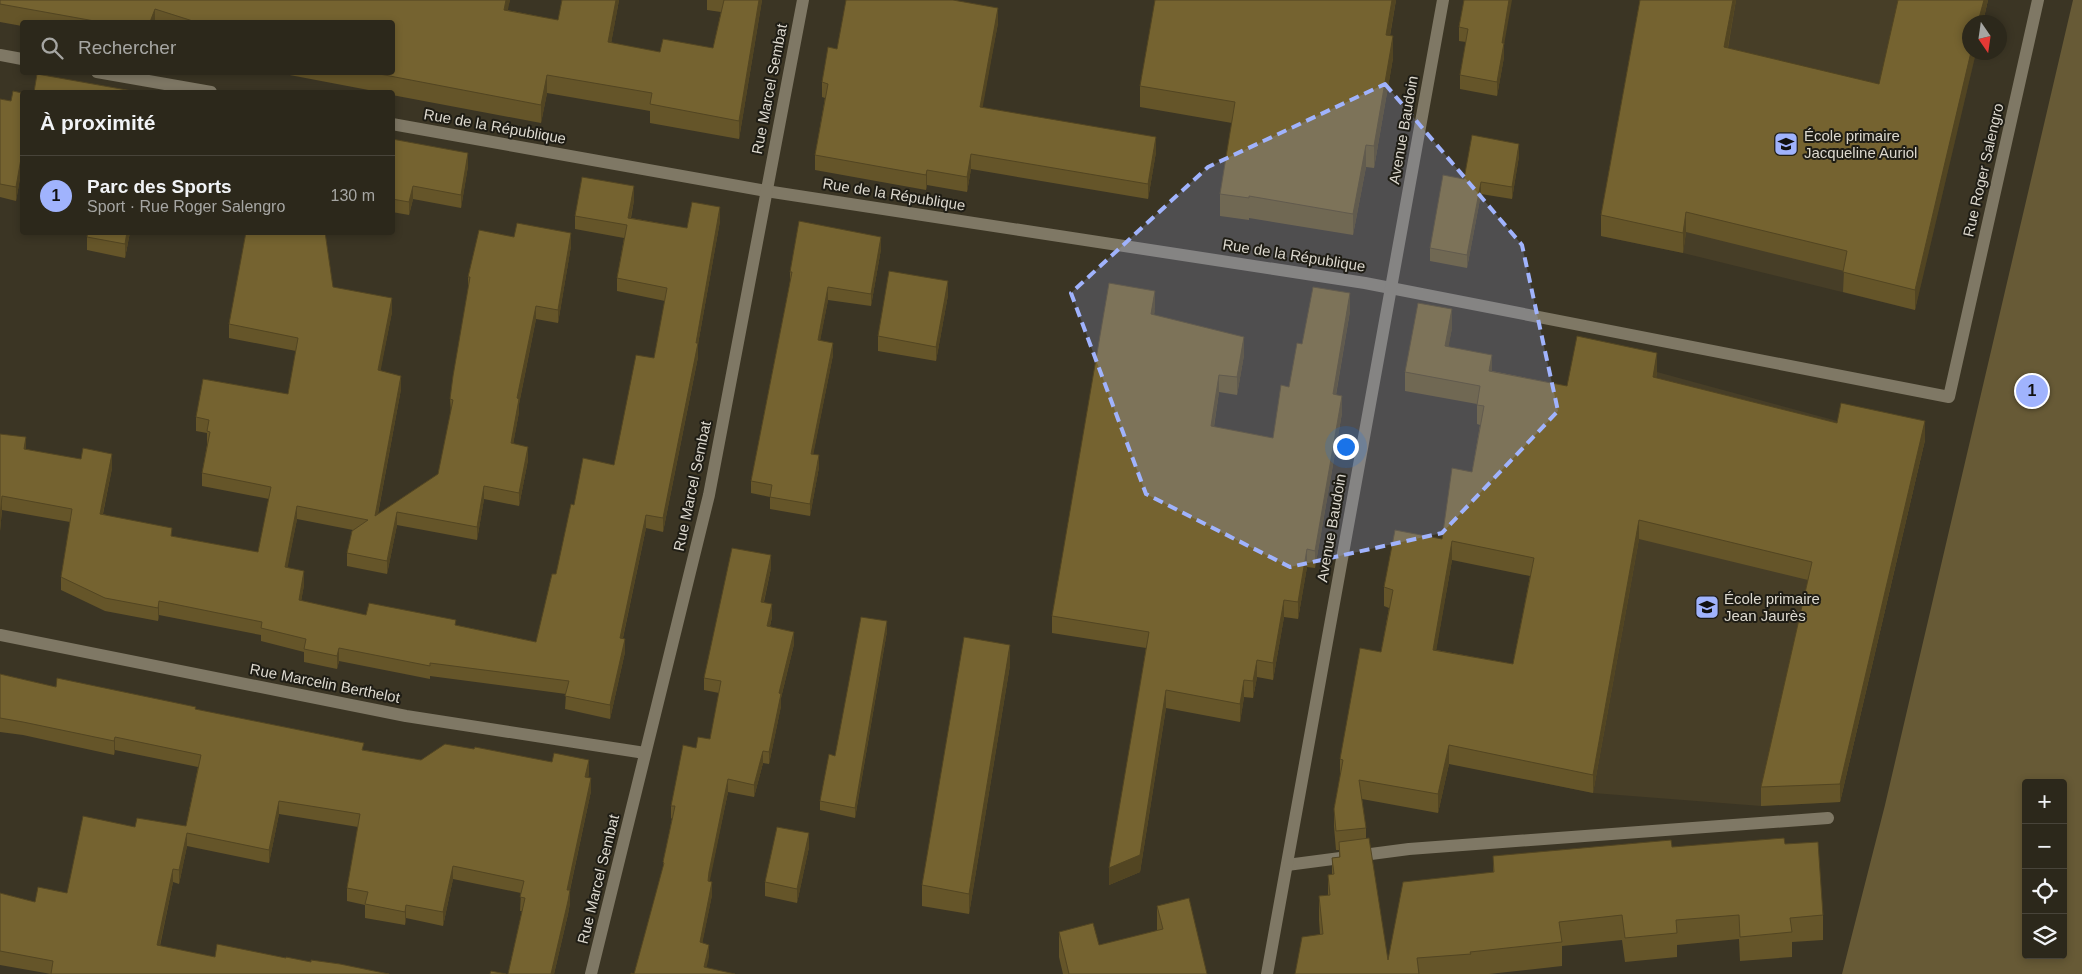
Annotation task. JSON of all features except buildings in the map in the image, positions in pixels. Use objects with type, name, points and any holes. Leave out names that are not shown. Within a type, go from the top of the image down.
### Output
[{"type":"street","name":"Rue Marcel Sembat","points":[[591,974],[709,495],[803,0]]},
{"type":"street","name":"Avenue Baudoin","points":[[1267,974],[1443,0]]},
{"type":"street","name":"Rue Roger Salengro","points":[[1391,289],[1949,397],[2038,0]]},
{"type":"street","points":[[0,55],[20,59]]},
{"type":"street","points":[[114,75],[200,90]]},
{"type":"street","name":"Rue de la République","points":[[395,125],[766,192],[1202,257],[1365,283],[1391,289]]},
{"type":"street","name":"Rue Marcelin Berthelot","points":[[0,635],[406,716],[645,753]]},
{"type":"street","points":[[1286,865],[1409,848],[1828,818]]},
{"type":"highlighted area","points":[[1385,84],[1522,245],[1558,411],[1442,533],[1290,567],[1146,494],[1071,293],[1208,167]]},
{"type":"shaded area","name":"École primaire Jacqueline Auriol","points":[[1644,0],[1988,0],[1985,15],[1962,15],[1962,60],[1974,60],[1915,310],[1683,253],[1601,236]]},
{"type":"shaded area","points":[[2073,0],[2082,0],[2082,974],[1842,974],[1885,805]]},
{"type":"shaded area","name":"École primaire Jean Jaurès","points":[[1577,355],[1657,372],[1841,422],[1925,440],[1840,802],[1761,806],[1593,793],[1495,773]]},
{"type":"place","name":"École primaire Jacqueline Auriol","points":[[1786,144]]},
{"type":"place","name":"Parc des Sports","points":[[2032,391]]},
{"type":"place","name":"École primaire Jean Jaurès","points":[[1707,607]]}]
